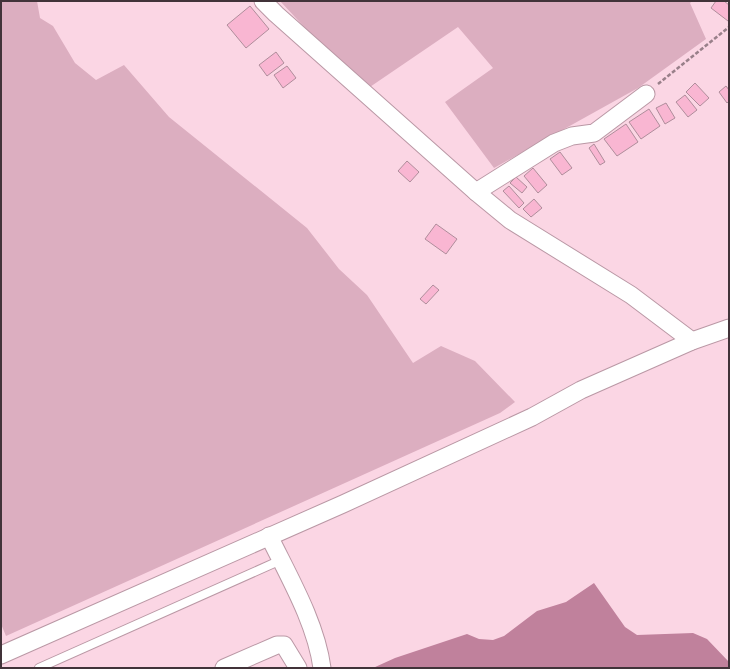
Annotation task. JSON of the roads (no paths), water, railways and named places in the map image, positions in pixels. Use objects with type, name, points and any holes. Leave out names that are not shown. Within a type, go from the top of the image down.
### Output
[{"type":"street","points":[[263,1],[476,192],[510,220],[631,295],[692,341]]},
{"type":"street","points":[[476,192],[554,143],[572,136],[594,133],[646,94]]},
{"type":"street","points":[[1,655],[532,417],[581,390],[692,341],[729,328]]},
{"type":"street","points":[[269,536],[302,603],[320,655],[322,668]]},
{"type":"street","points":[[224,668],[277,645],[284,646],[298,668]]},
{"type":"lane","points":[[39,668],[281,560]]}]
